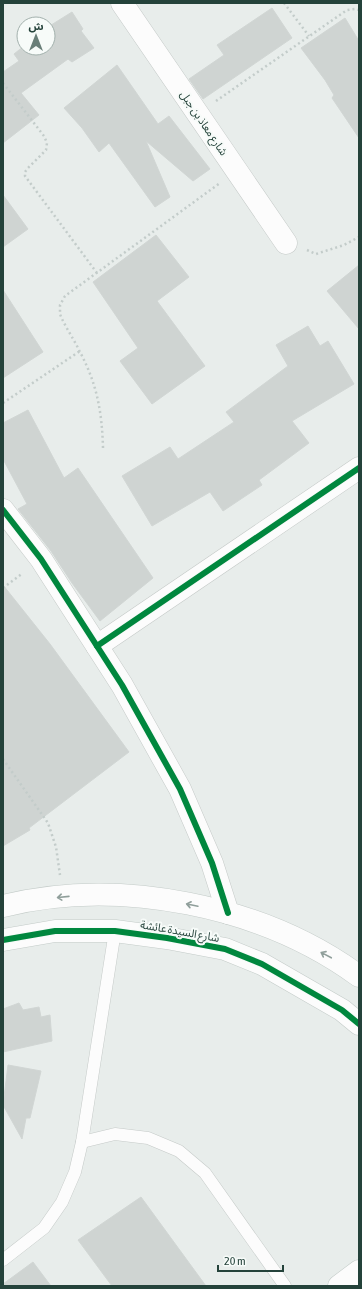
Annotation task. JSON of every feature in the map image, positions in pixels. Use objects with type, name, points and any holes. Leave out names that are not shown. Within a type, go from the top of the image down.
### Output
[{"type":"street","name":"شارع معاذ بن جبل","points":[[122,3],[286,243]]},
{"type":"street","points":[[98,646],[359,468]]},
{"type":"street","points":[[3,510],[41,559],[122,685],[180,789],[212,863],[228,913]]},
{"type":"street","points":[[3,906],[22,902],[91,895],[160,899],[228,913],[278,930],[342,963],[359,976]]},
{"type":"street","name":"شارع السيدة عائشة","points":[[3,940],[55,931],[115,931],[167,938],[225,949],[262,964],[342,1010],[359,1024]]},
{"type":"street","points":[[338,1286],[359,1271]]},
{"type":"lane","points":[[3,1260],[44,1228],[62,1202],[75,1172],[82,1142],[115,931]]},
{"type":"lane","points":[[82,1142],[115,1134],[148,1138],[179,1151],[205,1173],[285,1286]]},
{"type":"path","points":[[284,3],[309,36]]},
{"type":"path","points":[[197,114],[347,10],[355,8],[359,10]]},
{"type":"path","points":[[3,83],[44,136],[47,143],[46,150],[27,168],[25,176],[97,273]]},
{"type":"path","points":[[103,448],[102,423],[98,398],[91,374],[60,314],[60,305],[65,296],[237,171]]},
{"type":"path","points":[[286,243],[316,254],[359,237]]},
{"type":"path","points":[[3,403],[80,351]]},
{"type":"path","points":[[3,759],[48,823],[56,847],[60,872],[58,898]]},
{"type":"building","points":[[272,8],[292,38],[203,99],[189,79],[224,55],[217,45]]},
{"type":"building","points":[[72,12],[83,29],[81,31],[94,48],[72,62],[68,59],[21,93],[39,115],[3,143],[3,72],[19,61],[14,54],[16,52],[16,56],[56,56],[56,22]]},
{"type":"building","points":[[345,18],[359,41],[359,138],[332,98],[334,95],[325,80],[301,48]]},
{"type":"building","points":[[117,65],[158,124],[169,116],[210,169],[193,181],[146,141],[170,197],[155,207],[109,143],[99,152],[82,128],[64,108]]},
{"type":"building","points":[[3,195],[28,229],[3,247]]},
{"type":"building","points":[[156,235],[189,277],[157,301],[205,366],[152,404],[120,361],[138,348],[93,282]]},
{"type":"building","points":[[359,265],[359,329],[327,291]]},
{"type":"building","points":[[3,290],[43,352],[3,378]]},
{"type":"building","points":[[308,326],[320,346],[328,341],[354,384],[292,421],[309,443],[259,480],[262,485],[223,511],[210,492],[152,526],[122,476],[170,447],[178,459],[234,422],[226,412],[288,366],[276,345]]},
{"type":"building","points":[[28,410],[64,478],[78,468],[153,578],[100,621],[51,551],[18,509],[27,504],[3,459],[3,423]]},
{"type":"building","points":[[3,585],[50,644],[129,752],[29,828],[30,830],[3,846]]},
{"type":"building","points":[[19,1003],[23,1010],[39,1007],[41,1017],[50,1015],[52,1041],[3,1052],[3,1009]]},
{"type":"building","points":[[8,1065],[41,1071],[30,1118],[26,1118],[22,1139],[3,1105]]},
{"type":"building","points":[[141,1197],[206,1286],[112,1286],[78,1240]]},
{"type":"building","points":[[33,1262],[51,1286],[3,1286],[3,1284]]},
{"type":"cycle path","points":[[97,646],[359,468]]},
{"type":"cycle path","points":[[3,510],[41,559],[122,685],[180,789],[212,863],[228,913]]},
{"type":"cycle path","points":[[3,940],[55,931],[115,931],[167,938],[225,949],[262,964],[342,1010],[359,1024]]}]
